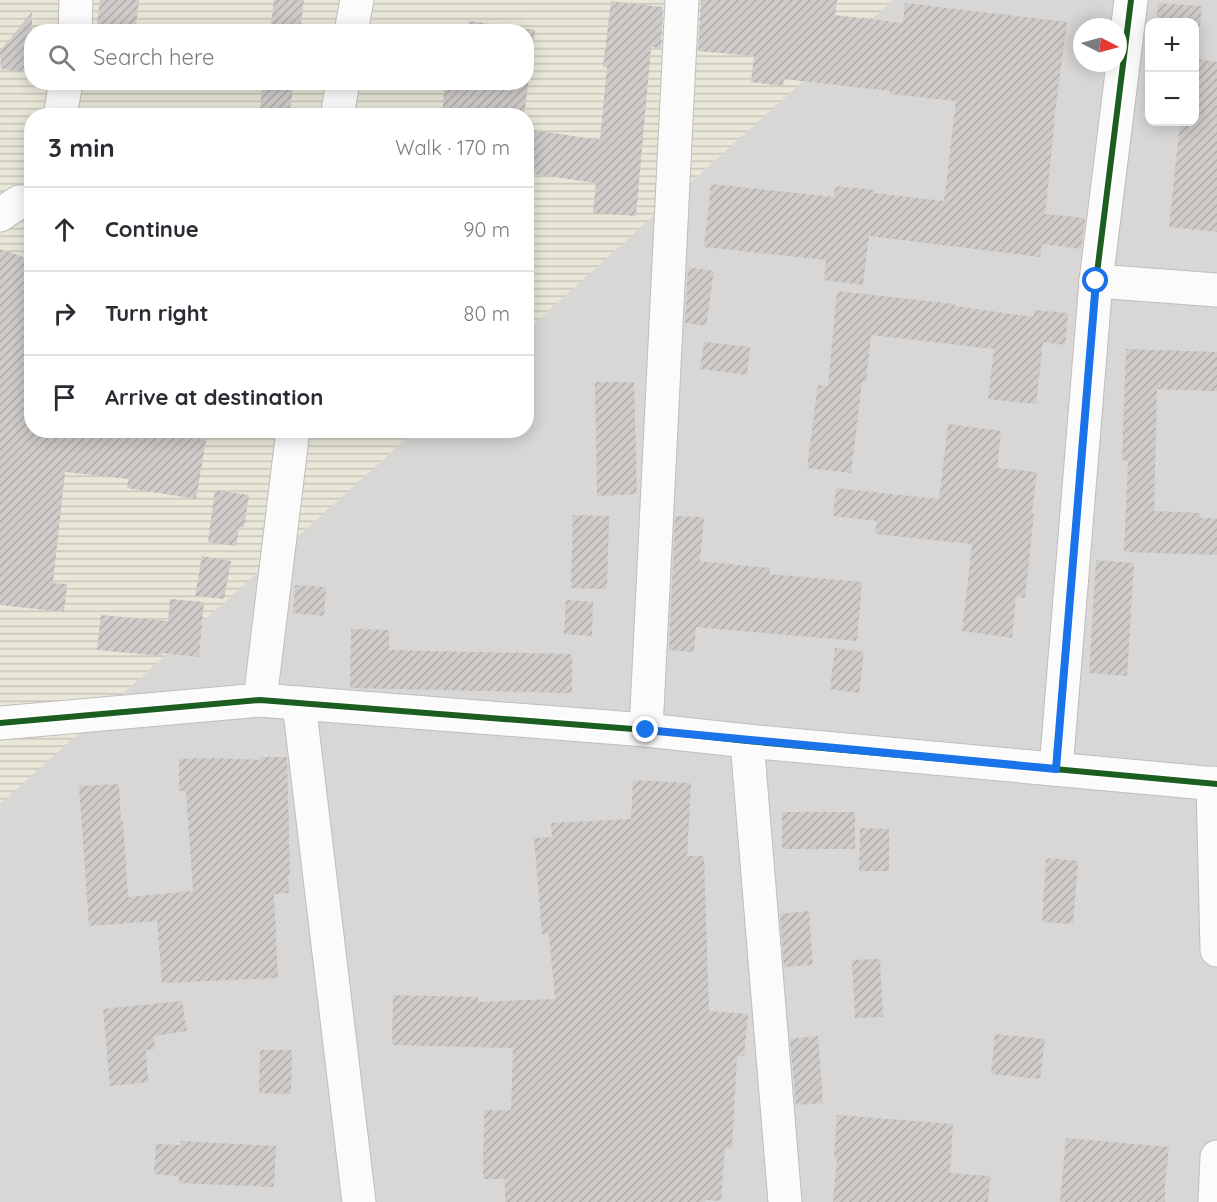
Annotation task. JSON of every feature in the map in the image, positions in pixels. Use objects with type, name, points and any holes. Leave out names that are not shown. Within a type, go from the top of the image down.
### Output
[{"type":"street","points":[[75,24],[76,0]]},
{"type":"street","points":[[352,24],[357,0]]},
{"type":"street","points":[[646,730],[682,0]]},
{"type":"street","points":[[1056,769],[1096,281],[1131,0]]},
{"type":"street","points":[[61,108],[65,90]]},
{"type":"street","points":[[338,108],[342,90]]},
{"type":"street","points":[[0,215],[19,202],[24,202]]},
{"type":"street","points":[[1096,281],[1217,290]]},
{"type":"street","points":[[260,700],[292,438]]},
{"type":"street","points":[[0,723],[260,700],[646,730],[1215,784],[1217,950]]},
{"type":"street","points":[[299,703],[359,1202]]},
{"type":"street","points":[[747,741],[785,1202]]},
{"type":"street","points":[[1215,1202],[1217,1157]]},
{"type":"shaded area","points":[[0,0],[1217,0],[1217,1202],[0,1202]]},
{"type":"shaded area","points":[[0,0],[893,0],[534,324],[534,108],[24,108],[24,438],[407,438],[0,804]]},
{"type":"building","points":[[100,0],[139,0],[136,24],[97,24]]},
{"type":"building","points":[[274,0],[304,0],[301,24],[271,24]]},
{"type":"building","points":[[701,0],[837,0],[835,15],[903,23],[905,3],[1067,22],[1054,119],[1045,214],[1085,218],[1081,249],[1042,244],[1040,257],[869,236],[863,285],[824,280],[826,260],[704,247],[711,184],[834,197],[835,186],[944,201],[956,101],[784,79],[783,86],[751,82],[754,56],[698,51]]},
{"type":"building","points":[[611,1],[663,7],[661,48],[651,47],[636,216],[593,213],[596,183],[534,174],[534,130],[600,140],[607,67],[603,67]]},
{"type":"building","points":[[1158,3],[1202,6],[1199,38],[1199,18],[1156,18]]},
{"type":"building","points":[[32,12],[32,24],[24,24],[24,72],[1,69],[0,51]]},
{"type":"building","points":[[469,21],[491,24],[468,24]]},
{"type":"building","points":[[1199,59],[1217,62],[1217,232],[1169,227],[1180,126],[1199,126]]},
{"type":"building","points":[[262,90],[293,90],[290,108],[260,108]]},
{"type":"building","points":[[444,90],[527,90],[525,108],[442,108]]},
{"type":"building","points":[[0,249],[24,257],[24,438],[195,438],[206,440],[196,499],[127,488],[129,479],[65,472],[53,583],[67,584],[64,612],[0,605]]},
{"type":"building","points":[[688,267],[714,271],[706,326],[685,323]]},
{"type":"building","points":[[837,291],[955,304],[954,306],[1033,317],[1034,310],[1068,313],[1065,345],[1043,342],[1036,404],[988,399],[994,349],[871,335],[866,382],[862,382],[851,473],[807,468],[818,385],[828,386]]},
{"type":"building","points":[[704,342],[750,347],[747,375],[700,369]]},
{"type":"building","points":[[1126,349],[1217,352],[1217,391],[1157,389],[1154,511],[1200,513],[1200,518],[1217,518],[1217,555],[1124,552],[1128,461],[1122,460]]},
{"type":"building","points":[[595,382],[634,382],[637,494],[597,496]]},
{"type":"building","points":[[948,424],[1001,431],[997,468],[1037,472],[1025,598],[1016,597],[1012,638],[962,631],[972,544],[875,534],[877,521],[833,516],[836,488],[939,499]]},
{"type":"building","points":[[215,490],[249,495],[244,527],[239,527],[236,546],[208,542]]},
{"type":"building","points":[[573,515],[609,516],[607,589],[571,588]]},
{"type":"building","points":[[675,516],[704,517],[700,561],[770,568],[769,574],[862,582],[857,641],[696,627],[694,652],[669,650]]},
{"type":"building","points":[[202,556],[231,561],[224,599],[195,596]]},
{"type":"building","points":[[1096,560],[1134,563],[1127,676],[1089,673]]},
{"type":"building","points":[[295,585],[326,587],[324,616],[293,613]]},
{"type":"building","points":[[170,599],[204,602],[199,657],[97,650],[101,615],[168,621]]},
{"type":"building","points":[[566,600],[593,602],[592,636],[564,634]]},
{"type":"building","points":[[351,629],[389,630],[389,650],[572,654],[572,693],[350,688]]},
{"type":"building","points":[[835,648],[864,652],[859,693],[830,689]]},
{"type":"building","points":[[260,757],[287,757],[290,875],[288,875],[289,893],[274,894],[278,978],[162,983],[157,921],[89,926],[79,786],[119,784],[128,897],[193,891],[186,791],[179,791],[179,759],[260,760]]},
{"type":"building","points":[[633,780],[691,783],[687,856],[704,856],[709,1011],[748,1014],[744,1056],[737,1056],[732,1148],[725,1147],[721,1201],[505,1202],[505,1179],[483,1179],[484,1110],[511,1110],[513,1048],[392,1045],[393,995],[478,997],[478,1002],[555,999],[549,934],[542,934],[534,838],[552,837],[551,823],[631,819]]},
{"type":"building","points":[[782,812],[855,812],[855,849],[782,849]]},
{"type":"building","points":[[860,828],[889,829],[889,871],[859,871]]},
{"type":"building","points":[[1046,858],[1078,861],[1073,924],[1042,922]]},
{"type":"building","points":[[809,911],[813,965],[784,967],[780,914]]},
{"type":"building","points":[[880,959],[883,1017],[855,1018],[852,960]]},
{"type":"building","points":[[182,1001],[187,1031],[154,1036],[155,1049],[146,1050],[148,1082],[110,1086],[103,1009]]},
{"type":"building","points":[[995,1034],[1045,1039],[1040,1079],[991,1074]]},
{"type":"building","points":[[818,1036],[823,1103],[796,1105],[790,1039]]},
{"type":"building","points":[[260,1050],[292,1050],[291,1094],[259,1093]]},
{"type":"building","points":[[837,1115],[953,1124],[950,1173],[990,1176],[988,1202],[833,1202],[837,1158],[834,1157]]},
{"type":"building","points":[[1066,1138],[1169,1147],[1165,1202],[1060,1202]]},
{"type":"building","points":[[181,1141],[276,1146],[274,1187],[179,1183],[179,1176],[154,1174],[156,1144],[181,1145]]},
{"type":"cycle path","points":[[1056,769],[1096,281],[1131,0]]},
{"type":"cycle path","points":[[0,723],[260,700],[646,730],[1217,784]]},
{"type":"route","points":[[646,730],[1056,769],[1096,281]]}]
